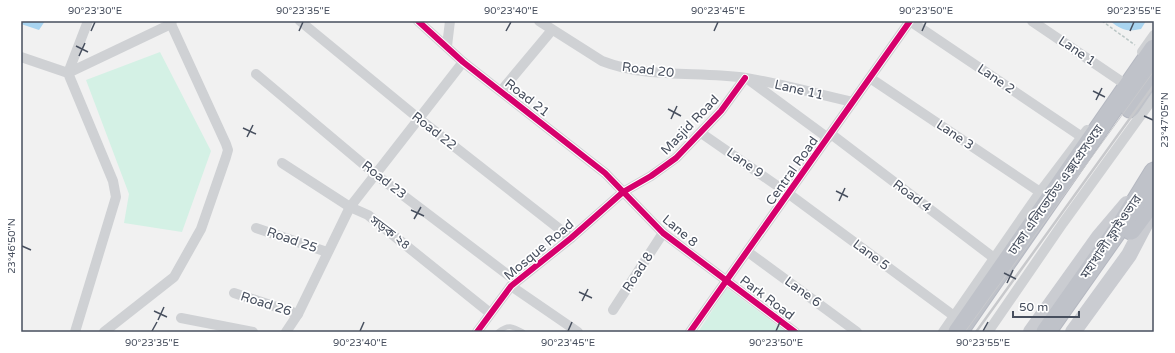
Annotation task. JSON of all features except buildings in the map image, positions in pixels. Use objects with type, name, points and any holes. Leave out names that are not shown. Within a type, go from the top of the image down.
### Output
[{"type":"highway","name":"ঢাকা এলিভেটেড এক্সপ্রেসওয়ে","points":[[956,324],[1148,50]]},
{"type":"highway","name":"ঢাকা এলিভেটেড এক্সপ্রেসওয়ে","points":[[974,332],[1154,72]]},
{"type":"highway","name":"মহাখালী ফ্লাইওভার","points":[[1046,332],[1122,224],[1151,176]]},
{"type":"highway","name":"মহাখালী ফ্লাইওভার","points":[[1059,332],[1154,199]]},
{"type":"main road","points":[[1031,332],[1099,237],[1151,176]]},
{"type":"main road","points":[[1073,332],[1129,255],[1154,206]]},
{"type":"street","points":[[75,332],[116,197],[113,182],[68,73],[88,21]]},
{"type":"street","name":"Road 22","points":[[300,21],[418,118],[571,238]]},
{"type":"street","name":"Road 21","points":[[418,21],[463,62],[605,173],[623,192]]},
{"type":"street","points":[[447,46],[450,21]]},
{"type":"street","name":"Road 20","points":[[539,21],[602,61],[613,66],[641,72],[745,78]]},
{"type":"street","name":"Central Road","points":[[690,332],[910,21]]},
{"type":"street","name":"Lane 2","points":[[910,21],[1082,137]]},
{"type":"street","name":"Lane 1","points":[[1032,21],[1122,82]]},
{"type":"street","points":[[21,57],[68,73],[171,22],[228,150],[201,229],[174,277],[104,332]]},
{"type":"street","points":[[501,92],[552,30]]},
{"type":"street","points":[[943,332],[956,324],[994,258],[1040,192],[1122,82],[1148,50],[1154,35]]},
{"type":"street","points":[[286,332],[298,314],[350,207],[463,62]]},
{"type":"street","name":"Road 23","points":[[256,74],[375,174],[514,284],[578,332]]},
{"type":"street","name":"Lane 11","points":[[745,78],[853,102]]},
{"type":"street","name":"Masjid Road","points":[[623,192],[651,176],[676,158],[721,111],[745,78]]},
{"type":"street","name":"Road 4","points":[[745,78],[829,136],[994,258]]},
{"type":"street","name":"Lane 3","points":[[870,78],[1040,192]]},
{"type":"street","points":[[988,332],[1063,223],[1154,97]]},
{"type":"street","name":"Lane 9","points":[[701,133],[789,194]]},
{"type":"street","name":"সড়ক ২৪","points":[[282,163],[350,207],[368,215],[490,313]]},
{"type":"street","name":"Lane 8","points":[[623,192],[663,233],[726,281]]},
{"type":"street","name":"Mosque Road","points":[[477,332],[490,313],[514,284],[571,238],[623,192]]},
{"type":"street","name":"Lane 5","points":[[789,194],[956,324]]},
{"type":"street","name":"Road 25","points":[[256,228],[327,252]]},
{"type":"street","name":"Road 8","points":[[613,310],[663,233]]},
{"type":"street","name":"Lane 6","points":[[748,252],[857,332]]},
{"type":"street","name":"Park Road","points":[[726,281],[795,332]]},
{"type":"street","name":"Road 26","points":[[234,294],[298,314]]},
{"type":"street","points":[[181,318],[253,332]]},
{"type":"lane","points":[[498,332],[505,327],[511,326],[523,332]]},
{"type":"path","points":[[1102,21],[1148,50]]},
{"type":"green space","points":[[160,52],[211,151],[182,232],[124,223],[129,194],[86,80]]},
{"type":"green space","points":[[727,288],[786,332],[698,332]]},
{"type":"water","points":[[21,21],[45,21],[39,30],[21,24]]},
{"type":"water","points":[[1110,21],[1146,21],[1141,29],[1128,30],[1121,28]]},
{"type":"tram line","points":[[965,332],[1154,71]]},
{"type":"railway","points":[[976,332],[1154,85]]},
{"type":"cycle path","points":[[418,21],[463,62],[605,173],[663,233],[795,332]]},
{"type":"cycle path","points":[[690,332],[910,21]]},
{"type":"cycle path","points":[[477,332],[511,286],[571,238],[623,192],[651,176],[676,158],[721,111],[745,78]]}]
